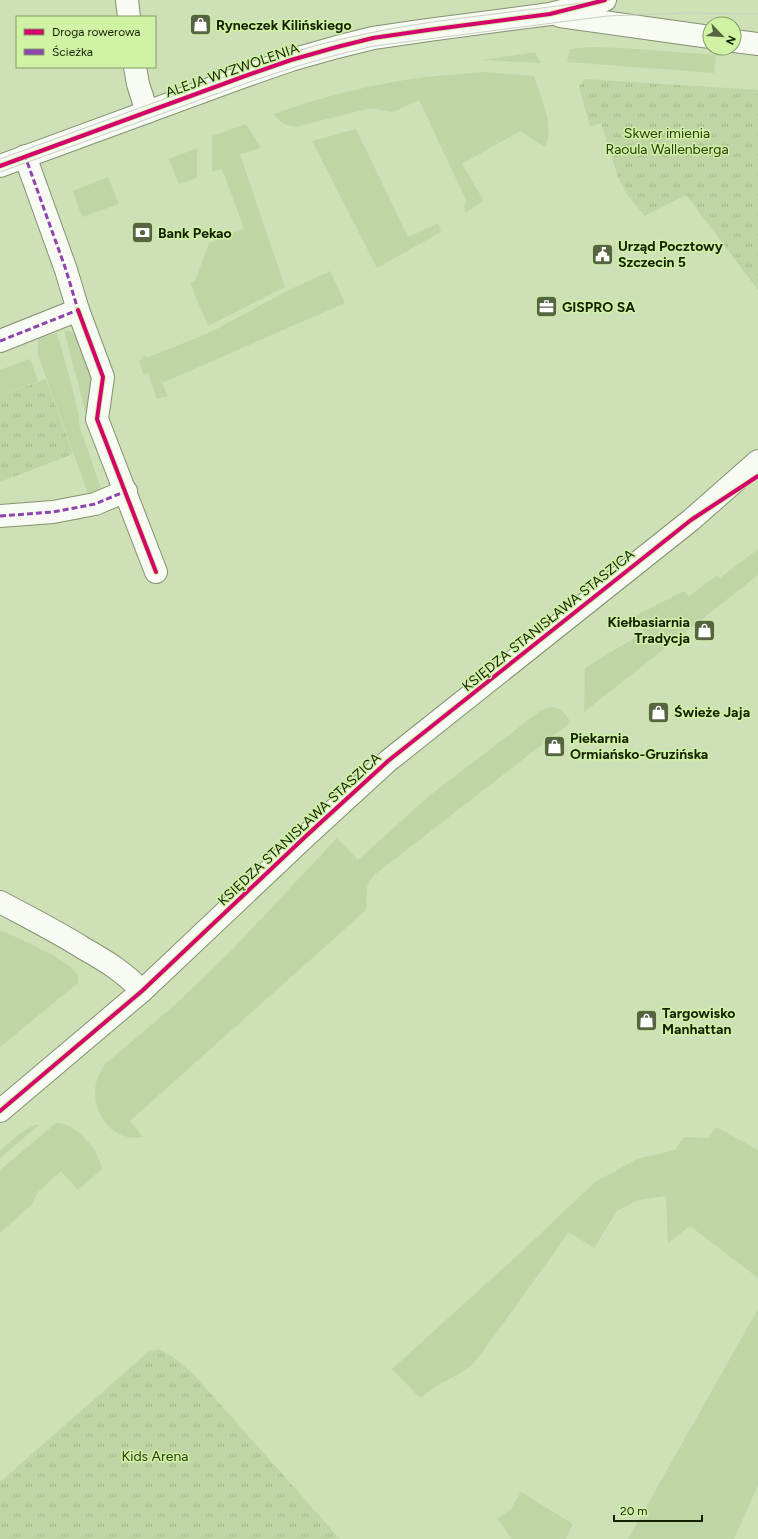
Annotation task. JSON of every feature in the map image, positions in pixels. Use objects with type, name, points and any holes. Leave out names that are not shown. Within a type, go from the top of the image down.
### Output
[{"type":"street","points":[[127,0],[129,16]]},
{"type":"street","points":[[550,14],[604,0]]},
{"type":"street","points":[[550,14],[702,36]]},
{"type":"street","name":"ALEJA WYZWOLENIA","points":[[0,166],[291,60],[337,47],[373,38],[550,14]]},
{"type":"street","points":[[742,42],[758,44]]},
{"type":"street","points":[[135,68],[138,84],[147,112]]},
{"type":"street","points":[[25,156],[66,270],[78,310],[103,377],[97,420],[126,491],[156,572]]},
{"type":"street","points":[[0,342],[78,310]]},
{"type":"street","name":"KSIĘDZA STANISŁAWA STASZICA","points":[[0,1111],[142,991],[306,836],[388,762],[691,520],[758,461]]},
{"type":"street","name":"KSIĘDZA STANISŁAWA STASZICA","points":[[691,520],[758,476]]},
{"type":"street","points":[[0,516],[53,512],[95,504],[126,491]]},
{"type":"street","points":[[0,902],[50,928],[115,967],[142,991]]},
{"type":"green space","points":[[590,47],[623,48],[716,56],[714,73],[567,62],[570,49]]},
{"type":"green space","points":[[529,53],[535,53],[541,63],[482,60]]},
{"type":"green space","points":[[486,72],[534,76],[548,121],[548,139],[545,147],[520,131],[462,164],[484,201],[466,212],[464,205],[467,202],[419,100],[393,112],[371,108],[295,127],[278,120],[274,114],[330,96],[387,83],[425,77]]},
{"type":"green space","name":"Skwer imienia Raoula Wallenberga","points":[[585,79],[758,90],[758,290],[686,195],[645,216],[628,196],[618,177],[601,123],[590,127],[579,86]]},
{"type":"green space","points":[[246,124],[261,148],[240,154],[285,287],[208,326],[190,283],[195,281],[209,243],[244,228],[222,169],[212,172],[212,136]]},
{"type":"green space","points":[[356,129],[408,237],[438,223],[441,232],[377,268],[312,141]]},
{"type":"green space","points":[[197,148],[197,178],[179,184],[169,159]]},
{"type":"green space","points":[[108,177],[119,204],[82,217],[73,191]]},
{"type":"green space","points":[[330,271],[345,303],[162,383],[168,396],[157,399],[148,373],[143,374],[139,362],[144,355],[146,358],[209,333],[287,291]]},
{"type":"green space","points":[[64,330],[70,331],[78,339],[92,382],[86,414]]},
{"type":"green space","points":[[57,333],[70,379],[79,417],[79,424],[104,498],[91,502],[38,355],[38,339]]},
{"type":"green space","points":[[30,359],[38,381],[0,396],[0,370]]},
{"type":"green space","points":[[46,379],[73,454],[0,482],[0,396]]},
{"type":"green space","points":[[758,549],[758,575],[584,712],[585,668],[644,632],[633,617],[682,592],[686,592],[689,596],[716,576],[720,578]]},
{"type":"green space","points":[[552,707],[562,710],[571,722],[373,876],[367,887],[366,910],[130,1121],[143,1137],[131,1137],[120,1134],[111,1129],[98,1111],[96,1099],[95,1088],[98,1076],[104,1065],[177,1003],[231,951],[337,838],[358,860],[429,796],[540,711]]},
{"type":"green space","points":[[0,930],[42,949],[64,962],[77,974],[79,980],[78,983],[0,1047]]},
{"type":"green space","points":[[56,1123],[71,1127],[92,1146],[97,1154],[102,1169],[78,1190],[61,1171],[38,1192],[32,1204],[0,1233],[0,1170]]},
{"type":"green space","points":[[40,1124],[0,1158],[0,1151],[23,1131]]},
{"type":"green space","points":[[716,1127],[758,1150],[758,1278],[690,1226],[668,1243],[666,1196],[638,1200],[617,1211],[594,1248],[569,1232],[472,1365],[436,1386],[420,1398],[392,1369],[520,1253],[595,1182],[637,1159],[675,1150],[684,1137],[708,1138]]},
{"type":"green space","points":[[758,1309],[758,1485],[734,1539],[628,1539]]},
{"type":"green space","name":"Kids Arena","points":[[158,1349],[173,1357],[195,1376],[340,1539],[0,1539],[0,1482],[148,1352]]},
{"type":"green space","points":[[521,1492],[573,1524],[566,1539],[512,1539],[497,1519],[511,1509]]},
{"type":"tram line","points":[[0,159],[290,53],[315,46],[363,34],[412,25],[610,0]]},
{"type":"tram line","points":[[0,172],[256,80],[326,58],[374,46],[607,16],[686,13],[758,14]]},
{"type":"marked path","points":[[0,341],[78,310],[66,270],[25,156]]},
{"type":"marked path","points":[[0,516],[53,512],[95,504],[126,491]]},
{"type":"cycle path","points":[[0,166],[245,76],[291,60],[337,47],[373,38],[550,14],[605,0]]},
{"type":"cycle path","points":[[78,310],[103,377],[97,419],[156,572]]},
{"type":"cycle path","points":[[0,1111],[142,991],[306,836],[388,761],[691,520],[758,476]]},
{"type":"place","name":"Ryneczek Kilińskiego","points":[[200,25]]},
{"type":"place","name":"Bank Pekao","points":[[143,233]]},
{"type":"place","name":"Urząd Pocztowy Szczecin 5","points":[[602,254]]},
{"type":"place","name":"GISPRO SA","points":[[546,307]]},
{"type":"place","name":"Kiełbasiarnia Tradycja","points":[[705,630]]},
{"type":"place","name":"Świeże Jaja","points":[[658,712]]},
{"type":"place","name":"Piekarnia Ormiańsko-Gruzińska","points":[[555,746]]},
{"type":"place","name":"Targowisko Manhattan","points":[[647,1021]]}]
